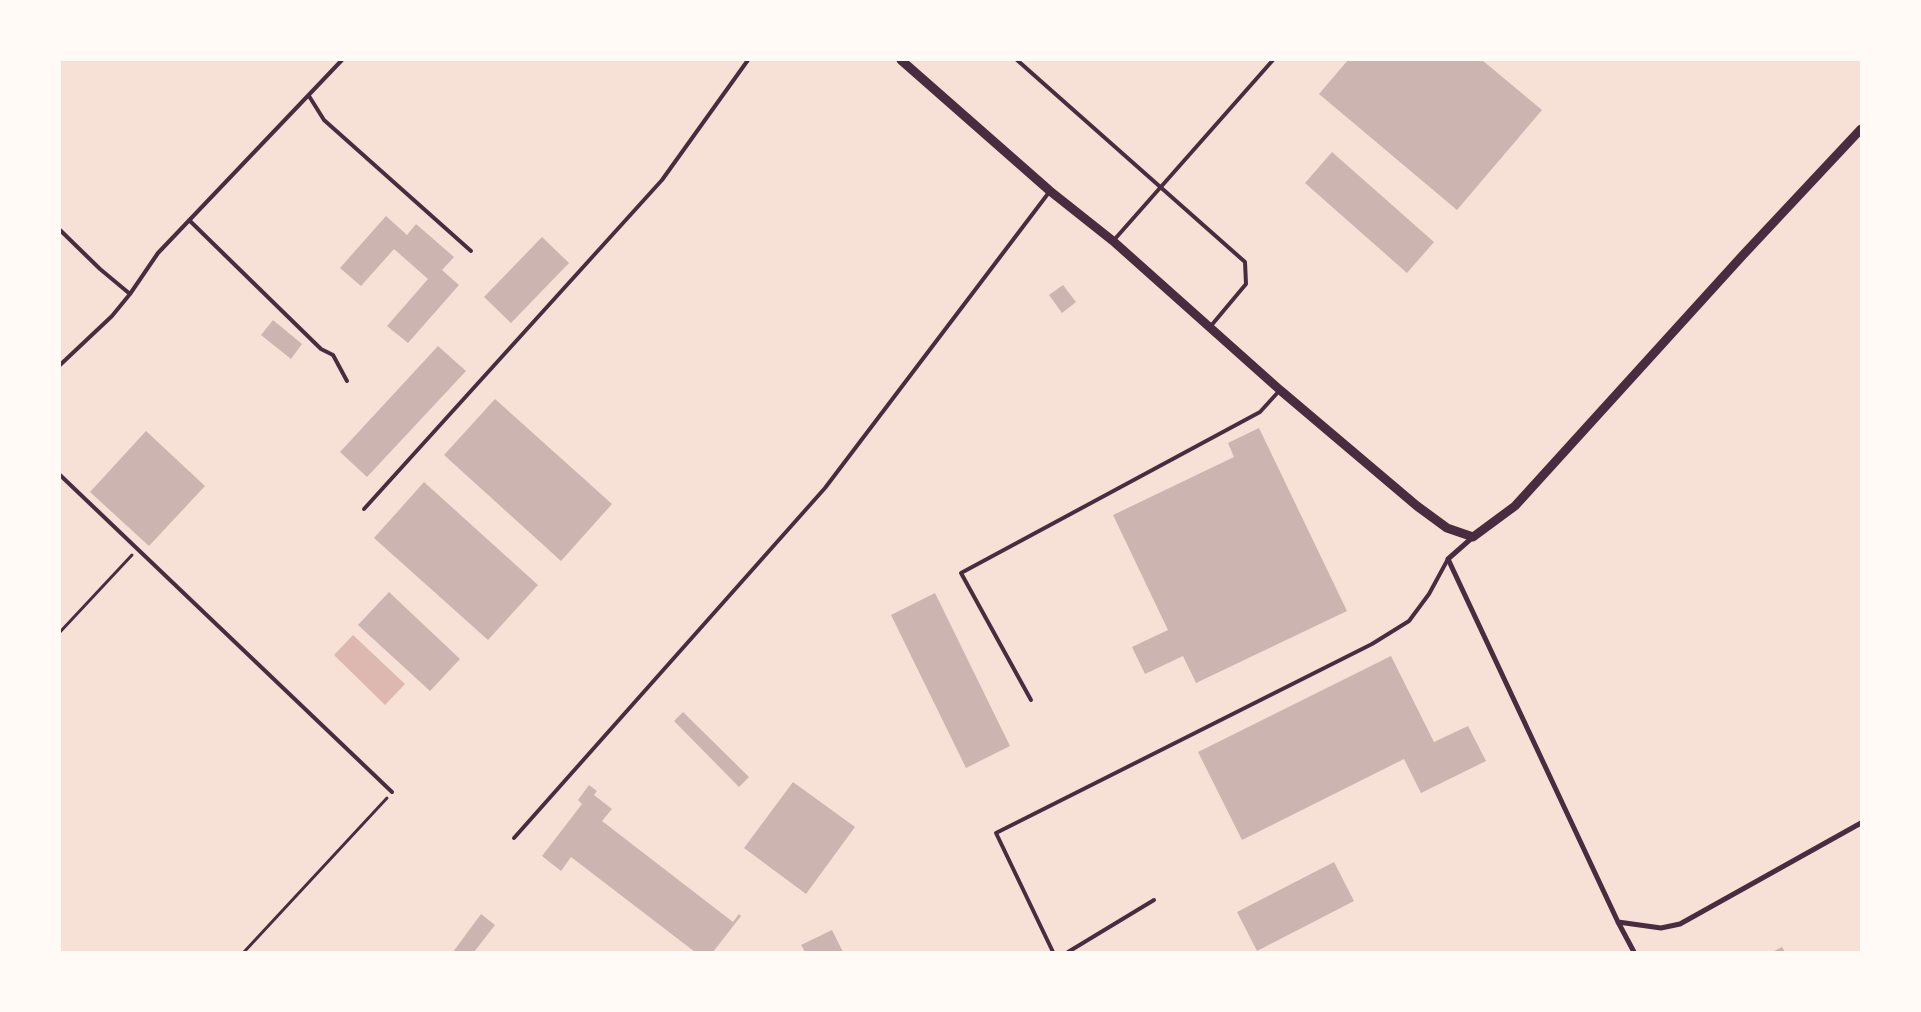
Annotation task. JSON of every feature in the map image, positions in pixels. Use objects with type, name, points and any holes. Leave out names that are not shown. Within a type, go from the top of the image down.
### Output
[{"type":"street","points":[[901,60],[1050,192],[1113,241],[1280,390],[1417,506],[1447,528],[1473,537]]},
{"type":"street","points":[[1634,952],[1618,922],[1448,559],[1473,537],[1515,506],[1743,255],[1861,130]]},
{"type":"street","points":[[1618,922],[1661,928],[1680,924],[1861,823]]},
{"type":"lane","points":[[60,365],[112,316],[130,294],[158,253],[342,60]]},
{"type":"lane","points":[[364,509],[662,180],[748,60]]},
{"type":"lane","points":[[1017,60],[1245,262],[1246,284],[1210,327]]},
{"type":"lane","points":[[1113,241],[1273,60]]},
{"type":"lane","points":[[309,96],[324,120],[470,251]]},
{"type":"lane","points":[[514,838],[825,488],[1050,192]]},
{"type":"lane","points":[[189,220],[321,349],[333,355],[347,381]]},
{"type":"lane","points":[[60,230],[100,269],[130,294]]},
{"type":"lane","points":[[1031,700],[961,573],[1260,412],[1280,390]]},
{"type":"lane","points":[[60,475],[392,792]]},
{"type":"lane","points":[[1053,952],[996,833],[1372,644],[1409,621],[1429,594],[1448,559]]},
{"type":"lane","points":[[1068,952],[1154,900]]},
{"type":"path","points":[[60,632],[138,549]]},
{"type":"path","points":[[244,952],[392,792]]},
{"type":"shaded area","points":[[353,635],[405,684],[385,705],[334,655]]},
{"type":"building","points":[[1348,60],[1482,60],[1542,110],[1457,210],[1319,94]]},
{"type":"building","points":[[1332,152],[1434,242],[1407,273],[1305,183]]},
{"type":"building","points":[[386,216],[407,235],[416,224],[454,257],[442,270],[459,285],[408,343],[387,326],[428,279],[394,249],[361,286],[340,268]]},
{"type":"building","points":[[542,237],[569,263],[511,323],[484,297]]},
{"type":"building","points":[[1063,285],[1076,302],[1062,313],[1049,295]]},
{"type":"building","points":[[273,320],[302,344],[291,359],[261,335]]},
{"type":"building","points":[[438,346],[466,371],[367,477],[340,452]]},
{"type":"building","points":[[495,399],[612,504],[561,561],[444,455]]},
{"type":"building","points":[[1259,428],[1347,611],[1196,683],[1183,656],[1145,674],[1132,647],[1168,630],[1113,515],[1234,457],[1228,443]]},
{"type":"building","points":[[146,431],[205,486],[149,546],[90,492]]},
{"type":"building","points":[[424,482],[538,585],[488,640],[374,538]]},
{"type":"building","points":[[389,592],[460,659],[430,691],[358,625]]},
{"type":"building","points":[[935,593],[1010,746],[966,768],[891,615]]},
{"type":"building","points":[[1391,656],[1434,742],[1468,726],[1486,761],[1421,793],[1404,759],[1242,840],[1198,752]]},
{"type":"building","points":[[683,712],[749,777],[739,787],[674,721]]},
{"type":"building","points":[[793,782],[855,827],[806,894],[744,848]]},
{"type":"building","points":[[589,785],[597,791],[594,795],[612,809],[602,821],[733,922],[739,914],[741,916],[713,952],[695,952],[571,857],[561,871],[542,856],[582,804],[578,800]]},
{"type":"building","points":[[1334,862],[1354,901],[1257,951],[1237,912]]},
{"type":"building","points":[[481,914],[495,925],[474,952],[453,952]]},
{"type":"building","points":[[832,930],[843,952],[805,952],[801,945]]},
{"type":"building","points":[[1782,947],[1785,952],[1772,952]]}]
